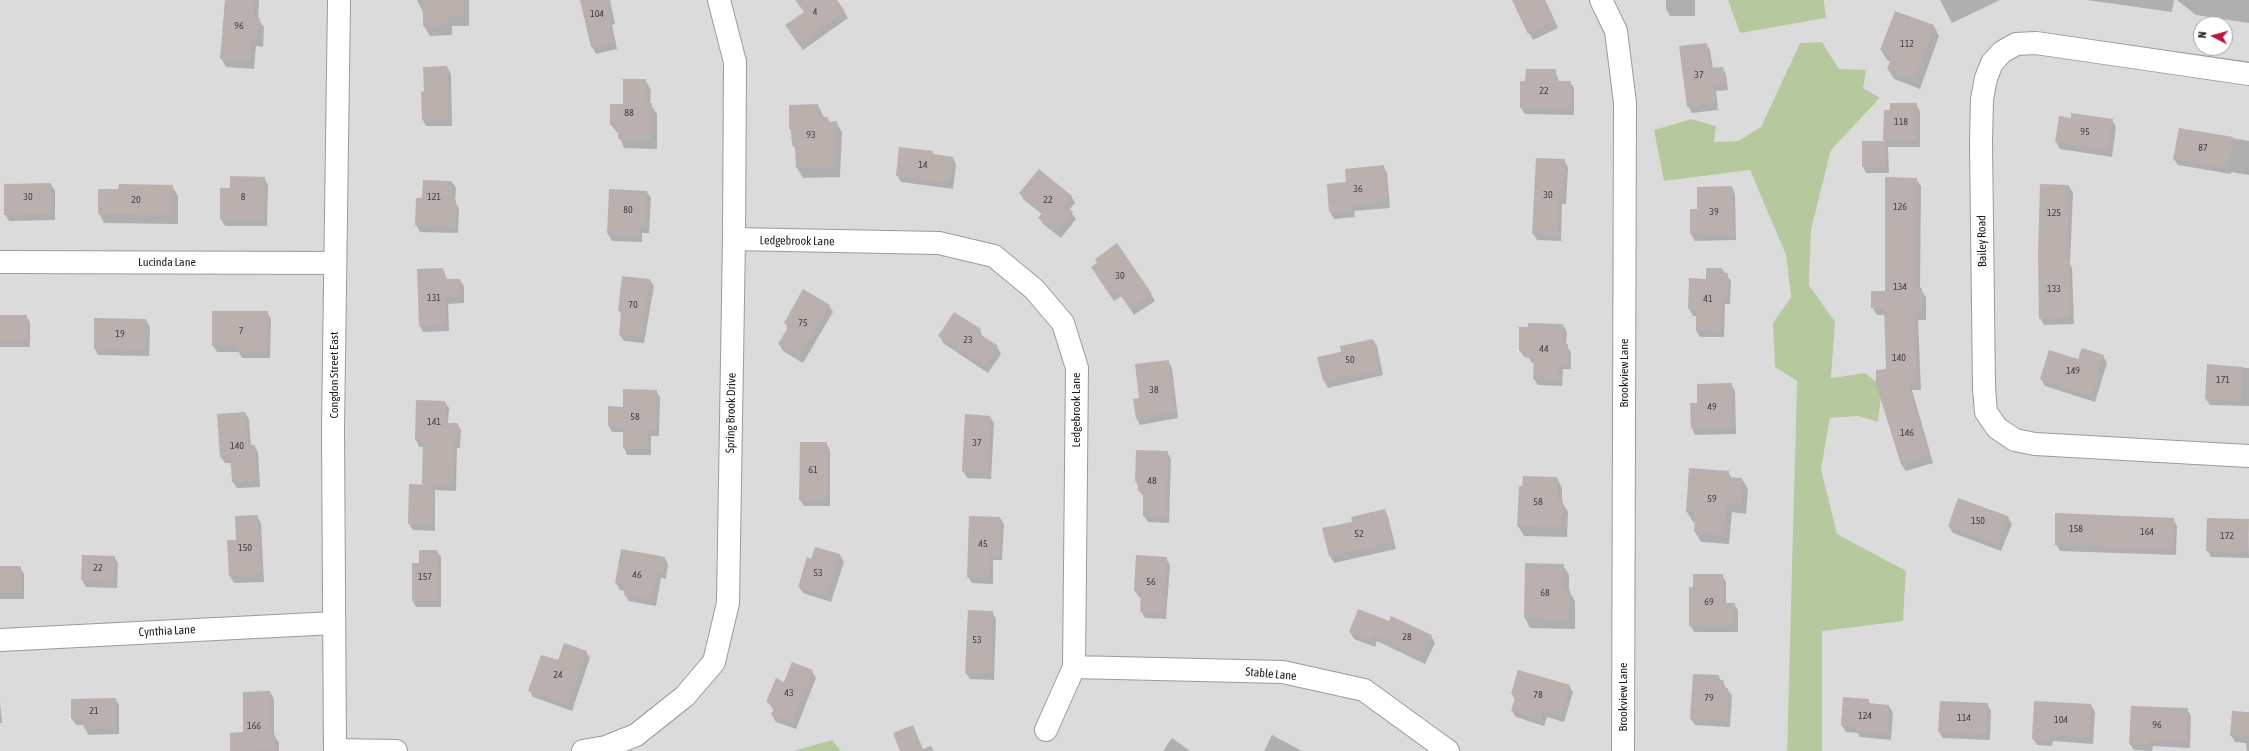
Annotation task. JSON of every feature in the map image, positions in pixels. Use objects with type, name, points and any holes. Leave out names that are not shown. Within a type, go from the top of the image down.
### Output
[{"type":"street","name":"Congdon Street East","points":[[335,750],[334,263],[339,0]]},
{"type":"street","name":"Spring Brook Drive","points":[[583,751],[606,747],[636,735],[686,696],[714,662],[728,603],[734,240],[735,62],[719,0]]},
{"type":"street","name":"Brookview Lane","points":[[1601,0],[1616,31],[1625,104],[1623,751]]},
{"type":"street","name":"Bailey Road","points":[[2249,74],[2036,42],[2016,44],[2002,52],[1992,63],[1986,78],[1982,100],[1981,142],[1984,388],[1986,412],[1996,428],[2015,440],[2035,444],[2249,456]]},
{"type":"street","name":"Ledgebrook Lane","points":[[734,240],[939,243],[994,256],[1034,289],[1063,323],[1077,368],[1074,667],[1046,730]]},
{"type":"street","name":"Lucinda Lane","points":[[0,262],[334,263]]},
{"type":"street","name":"Cynthia Lane","points":[[0,640],[334,623]]},
{"type":"street","name":"Stable Lane","points":[[1074,667],[1284,672],[1364,690],[1448,751]]},
{"type":"street","points":[[335,750],[396,751]]},
{"type":"shaded area","points":[[0,0],[1728,0],[1740,33],[1825,18],[1824,0],[2249,0],[2249,751],[1822,751],[1822,630],[1903,621],[1906,572],[1837,534],[1821,469],[1830,418],[1858,416],[1878,422],[1865,373],[1831,378],[1835,323],[1809,285],[1811,230],[1831,150],[1880,99],[1839,69],[1822,42],[1800,43],[1761,127],[1738,141],[1713,142],[1691,119],[1654,130],[1664,181],[1750,170],[1786,255],[1791,297],[1773,324],[1775,367],[1797,381],[1787,751],[841,751],[832,740],[793,751],[0,751]]},
{"type":"green space","points":[[1728,0],[1824,0],[1826,18],[1740,33]]},
{"type":"green space","points":[[1822,42],[1839,69],[1866,70],[1863,88],[1880,98],[1831,150],[1811,230],[1809,285],[1835,322],[1831,378],[1865,373],[1882,387],[1878,422],[1858,416],[1830,418],[1821,469],[1837,534],[1906,571],[1903,621],[1822,631],[1822,751],[1787,751],[1797,381],[1775,367],[1773,323],[1791,297],[1786,255],[1750,170],[1664,181],[1654,130],[1691,119],[1716,126],[1714,142],[1738,141],[1761,127],[1800,43]]},
{"type":"green space","points":[[832,740],[841,751],[793,751]]},
{"type":"building","points":[[225,0],[254,0],[253,17],[260,18],[258,39],[251,38],[250,61],[220,59]]},
{"type":"building","points":[[423,0],[463,0],[464,17],[447,17],[447,25],[423,26]]},
{"type":"building","points":[[580,0],[608,0],[612,18],[609,18],[614,42],[591,47]]},
{"type":"building","points":[[795,0],[837,0],[845,11],[799,44],[785,25],[804,12]]},
{"type":"building","points":[[1512,0],[1545,0],[1555,21],[1528,34]]},
{"type":"building","points":[[1895,11],[1934,25],[1915,79],[1887,69],[1892,55],[1880,50]]},
{"type":"building","points":[[1707,43],[1710,68],[1723,67],[1725,83],[1713,85],[1715,103],[1687,107],[1679,46]]},
{"type":"building","points":[[447,66],[448,119],[422,120],[421,92],[424,91],[423,67]]},
{"type":"building","points":[[1526,69],[1556,69],[1556,81],[1571,81],[1571,109],[1520,108],[1520,81],[1525,81]]},
{"type":"building","points":[[623,79],[646,79],[645,103],[652,103],[651,140],[618,139],[618,125],[610,125],[610,104],[623,104]]},
{"type":"building","points":[[1890,103],[1917,103],[1916,141],[1883,140],[1884,110],[1890,110]]},
{"type":"building","points":[[818,104],[819,117],[828,117],[828,122],[837,121],[835,167],[796,168],[795,147],[792,145],[791,130],[789,129],[789,105]]},
{"type":"building","points":[[2071,113],[2113,119],[2108,150],[2055,142],[2059,116],[2071,118]]},
{"type":"building","points":[[2179,128],[2233,137],[2228,168],[2173,159]]},
{"type":"building","points":[[1862,141],[1886,141],[1886,167],[1862,167]]},
{"type":"building","points":[[899,147],[933,151],[933,154],[953,157],[950,183],[896,176]]},
{"type":"building","points":[[1536,158],[1565,159],[1563,198],[1559,197],[1557,235],[1532,234]]},
{"type":"building","points":[[1384,165],[1387,201],[1351,205],[1351,211],[1329,212],[1327,184],[1346,182],[1345,169]]},
{"type":"building","points":[[1039,169],[1072,196],[1065,205],[1073,212],[1056,232],[1038,218],[1043,212],[1019,193]]},
{"type":"building","points":[[230,176],[265,177],[264,220],[220,219],[220,188],[230,188]]},
{"type":"building","points":[[1885,177],[1917,178],[1916,288],[1922,288],[1922,313],[1915,313],[1917,383],[1908,383],[1929,455],[1901,464],[1876,384],[1876,370],[1886,369],[1884,307],[1871,308],[1871,291],[1885,291]]},
{"type":"building","points":[[423,180],[452,181],[452,200],[456,200],[455,227],[415,225],[416,198],[422,198]]},
{"type":"building","points":[[51,183],[52,214],[4,215],[4,184]]},
{"type":"building","points":[[119,184],[173,185],[172,215],[98,214],[98,189],[118,189]]},
{"type":"building","points":[[2040,184],[2069,185],[2067,260],[2069,260],[2070,318],[2039,319],[2038,254]]},
{"type":"building","points":[[1732,186],[1733,233],[1690,234],[1690,209],[1697,209],[1697,187]]},
{"type":"building","points":[[609,189],[647,191],[646,226],[639,226],[639,236],[607,234]]},
{"type":"building","points":[[1117,243],[1152,294],[1130,309],[1117,290],[1110,295],[1091,267],[1097,263],[1095,259]]},
{"type":"building","points":[[443,268],[444,279],[460,279],[461,297],[445,297],[445,325],[419,326],[417,269]]},
{"type":"building","points":[[1706,268],[1722,268],[1722,273],[1728,273],[1727,298],[1722,298],[1721,331],[1696,330],[1696,309],[1688,309],[1689,278],[1706,279]]},
{"type":"building","points":[[622,276],[650,279],[641,337],[619,335],[621,311],[618,311]]},
{"type":"building","points":[[803,289],[830,305],[799,357],[778,344],[789,326],[784,323]]},
{"type":"building","points":[[212,311],[268,311],[267,351],[237,351],[237,346],[212,346]]},
{"type":"building","points":[[954,312],[981,329],[978,333],[998,346],[985,367],[938,336]]},
{"type":"building","points":[[0,315],[27,315],[27,340],[0,341]]},
{"type":"building","points":[[94,318],[146,319],[146,350],[94,349]]},
{"type":"building","points":[[1528,323],[1563,324],[1563,344],[1568,344],[1568,363],[1559,363],[1559,379],[1533,379],[1534,356],[1527,356],[1528,351],[1519,351],[1519,327],[1528,327]]},
{"type":"building","points":[[1373,339],[1380,368],[1323,381],[1317,357],[1341,352],[1340,346]]},
{"type":"building","points":[[2082,348],[2104,355],[2091,396],[2040,379],[2049,350],[2078,359]]},
{"type":"building","points":[[1169,360],[1175,411],[1136,419],[1133,399],[1139,398],[1135,364]]},
{"type":"building","points":[[2207,364],[2243,367],[2241,401],[2205,399]]},
{"type":"building","points":[[1732,383],[1732,428],[1691,429],[1690,403],[1697,403],[1697,384]]},
{"type":"building","points":[[623,389],[657,390],[656,430],[648,430],[648,449],[623,448],[623,426],[608,425],[608,406],[623,407]]},
{"type":"building","points":[[416,400],[445,401],[445,423],[458,423],[457,442],[454,442],[453,485],[422,484],[423,440],[415,440]]},
{"type":"building","points":[[245,412],[248,445],[255,445],[257,480],[232,482],[230,456],[220,457],[217,414]]},
{"type":"building","points":[[965,414],[990,416],[988,473],[962,472]]},
{"type":"building","points":[[800,442],[827,442],[826,500],[799,500]]},
{"type":"building","points":[[1136,450],[1168,451],[1166,516],[1143,516],[1143,491],[1138,491],[1138,481],[1135,481]]},
{"type":"building","points":[[1689,468],[1729,471],[1728,477],[1742,478],[1741,504],[1726,503],[1724,534],[1694,532],[1695,512],[1686,512]]},
{"type":"building","points":[[1523,476],[1557,477],[1557,500],[1563,501],[1562,527],[1517,526],[1519,486],[1522,486]]},
{"type":"building","points":[[409,484],[433,485],[432,524],[408,524]]},
{"type":"building","points":[[1958,498],[2008,516],[1998,545],[1948,526]]},
{"type":"building","points":[[1385,509],[1393,542],[1329,556],[1322,528],[1352,522],[1351,517]]},
{"type":"building","points":[[2055,513],[2174,518],[2173,549],[2055,545]]},
{"type":"building","points":[[258,515],[261,575],[229,576],[227,540],[236,540],[235,516]]},
{"type":"building","points":[[969,516],[1000,517],[999,554],[990,554],[989,578],[967,577]]},
{"type":"building","points":[[2207,518],[2249,519],[2248,552],[2206,551]]},
{"type":"building","points":[[815,547],[840,554],[827,596],[798,587],[807,557],[811,559]]},
{"type":"building","points":[[621,549],[665,557],[662,573],[657,572],[652,600],[624,595],[625,585],[615,583]]},
{"type":"building","points":[[419,550],[437,550],[438,601],[412,601],[412,563],[419,563]]},
{"type":"building","points":[[82,555],[115,556],[114,582],[81,580]]},
{"type":"building","points":[[1136,555],[1167,557],[1163,613],[1140,612],[1141,592],[1134,591]]},
{"type":"building","points":[[1525,563],[1564,564],[1563,590],[1570,590],[1569,619],[1524,618]]},
{"type":"building","points":[[0,566],[21,566],[21,593],[0,593]]},
{"type":"building","points":[[1693,574],[1723,574],[1723,603],[1735,603],[1735,625],[1689,626],[1689,587],[1693,587]]},
{"type":"building","points":[[1358,609],[1389,621],[1391,616],[1432,635],[1421,658],[1373,635],[1371,641],[1349,632]]},
{"type":"building","points":[[968,610],[993,611],[991,674],[965,673]]},
{"type":"building","points":[[564,643],[587,651],[568,705],[528,691],[541,655],[558,660]]},
{"type":"building","points":[[792,662],[813,670],[792,723],[771,715],[775,706],[766,702],[776,678],[784,682]]},
{"type":"building","points":[[1518,670],[1570,685],[1561,716],[1543,711],[1540,720],[1511,711],[1516,695],[1511,694]]},
{"type":"building","points":[[1693,674],[1719,675],[1719,680],[1724,680],[1723,688],[1728,688],[1727,721],[1690,719]]},
{"type":"building","points":[[270,691],[271,732],[275,735],[276,750],[230,751],[230,733],[243,732],[243,692]]},
{"type":"building","points":[[1843,697],[1869,699],[1868,703],[1889,705],[1887,734],[1855,731],[1856,727],[1841,726]]},
{"type":"building","points":[[116,698],[116,728],[84,729],[83,719],[71,719],[71,699]]},
{"type":"building","points":[[1940,701],[1988,703],[1986,734],[1938,732]]},
{"type":"building","points":[[2034,701],[2091,704],[2089,738],[2049,735],[2049,740],[2032,739]]},
{"type":"building","points":[[2131,706],[2188,708],[2186,741],[2149,740],[2149,744],[2129,744]]},
{"type":"building","points":[[2232,711],[2249,712],[2249,737],[2230,736]]},
{"type":"building","points":[[913,725],[923,751],[900,751],[893,733]]}]
